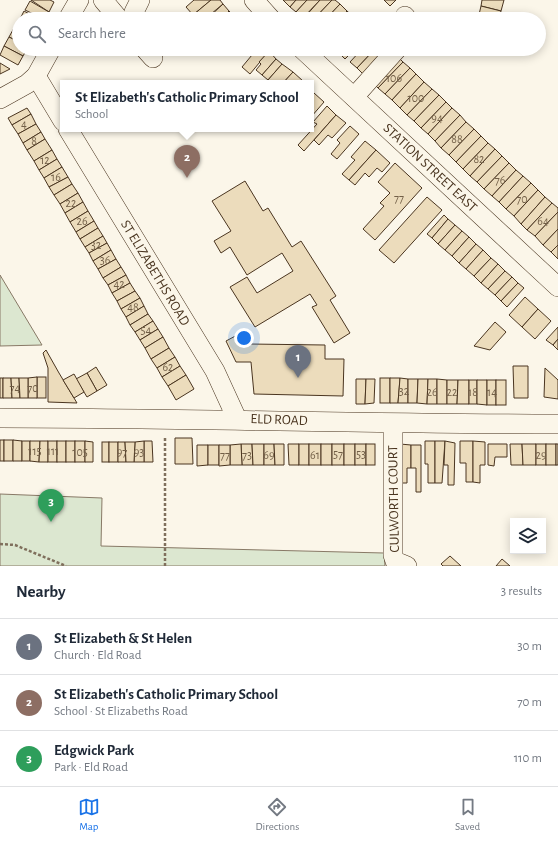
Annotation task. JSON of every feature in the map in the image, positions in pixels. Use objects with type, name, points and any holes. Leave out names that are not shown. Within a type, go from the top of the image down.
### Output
[{"type":"street","points":[[72,12],[79,0]]},
{"type":"street","points":[[103,0],[131,10]]},
{"type":"street","points":[[254,0],[265,12]]},
{"type":"street","points":[[0,99],[27,84],[36,76],[47,56]]},
{"type":"street","name":"STATION STREET EAST","points":[[310,56],[558,287]]},
{"type":"street","points":[[354,97],[391,56]]},
{"type":"street","points":[[36,76],[60,116]]},
{"type":"street","name":"ST ELIZABETHS ROAD","points":[[70,132],[215,371],[237,419]]},
{"type":"street","name":"ELD ROAD","points":[[0,418],[166,418],[393,424],[558,424]]},
{"type":"street","name":"CULWORTH COURT","points":[[393,424],[393,555],[395,561],[407,566]]},
{"type":"path","points":[[165,566],[164,499],[166,418]]},
{"type":"path","points":[[0,544],[15,545],[66,566]]},
{"type":"green space","points":[[0,275],[42,345],[0,346]]},
{"type":"green space","points":[[0,494],[102,498],[101,546],[384,553],[385,566],[0,566]]},
{"type":"building","points":[[31,0],[50,0],[54,2],[49,12]]},
{"type":"building","points":[[194,0],[211,0],[197,12],[190,12],[186,7]]},
{"type":"building","points":[[211,0],[220,0],[223,4],[213,12],[197,12]]},
{"type":"building","points":[[283,0],[296,0],[290,7]]},
{"type":"building","points":[[296,0],[307,0],[296,12],[290,7]]},
{"type":"building","points":[[307,0],[320,0],[309,12],[296,12]]},
{"type":"building","points":[[320,0],[332,0],[321,12],[309,12]]},
{"type":"building","points":[[332,0],[335,0],[340,4],[333,12],[321,12]]},
{"type":"building","points":[[384,0],[396,0],[390,6]]},
{"type":"building","points":[[482,0],[504,0],[501,11],[481,6]]},
{"type":"building","points":[[30,1],[49,12],[29,12],[25,10]]},
{"type":"building","points":[[223,4],[229,11],[228,12],[214,12]]},
{"type":"building","points":[[340,4],[347,11],[346,12],[333,12]]},
{"type":"building","points":[[481,6],[501,11],[501,12],[480,12]]},
{"type":"building","points":[[12,32],[12,38],[9,37]]},
{"type":"building","points":[[9,37],[12,38],[12,50],[4,46]]},
{"type":"building","points":[[4,46],[12,50],[12,56],[23,56],[18,65],[0,55]]},
{"type":"building","points":[[251,56],[265,56],[250,74],[242,67]]},
{"type":"building","points":[[264,56],[273,56],[276,59],[262,75],[256,70],[261,64],[259,62]]},
{"type":"building","points":[[356,56],[368,56],[357,68],[350,62]]},
{"type":"building","points":[[368,56],[382,56],[364,75],[357,68]]},
{"type":"building","points":[[397,56],[403,62],[378,88],[372,82]]},
{"type":"building","points":[[276,59],[282,64],[268,80],[262,75]]},
{"type":"building","points":[[403,62],[410,68],[385,94],[378,88]]},
{"type":"building","points":[[0,63],[10,69],[0,74]]},
{"type":"building","points":[[282,64],[293,72],[286,80],[268,80]]},
{"type":"building","points":[[410,68],[416,74],[392,100],[385,94]]},
{"type":"building","points":[[293,72],[302,80],[286,80]]},
{"type":"building","points":[[416,74],[424,82],[400,108],[392,100]]},
{"type":"building","points":[[424,82],[432,89],[407,115],[400,108]]},
{"type":"building","points":[[432,89],[439,95],[414,121],[407,115]]},
{"type":"building","points":[[314,93],[324,102],[314,114]]},
{"type":"building","points":[[439,95],[446,102],[421,128],[414,121]]},
{"type":"building","points":[[446,102],[452,108],[428,134],[421,128]]},
{"type":"building","points":[[327,106],[336,115],[304,151],[298,145],[310,132],[314,132],[314,127],[317,124],[314,121]]},
{"type":"building","points":[[27,108],[31,114],[12,125],[8,118]]},
{"type":"building","points":[[452,108],[460,115],[435,141],[428,134]]},
{"type":"building","points":[[31,114],[36,124],[18,134],[12,125]]},
{"type":"building","points":[[336,115],[346,123],[332,138],[328,135],[319,145],[314,140]]},
{"type":"building","points":[[460,115],[466,122],[441,148],[435,141]]},
{"type":"building","points":[[466,122],[474,129],[449,155],[441,148]]},
{"type":"building","points":[[36,124],[41,132],[23,143],[18,134]]},
{"type":"building","points":[[350,126],[359,134],[337,159],[331,154],[340,143],[337,140]]},
{"type":"building","points":[[474,129],[481,136],[456,162],[449,155]]},
{"type":"building","points":[[41,132],[45,139],[27,150],[23,143]]},
{"type":"building","points":[[481,136],[488,143],[463,169],[456,162]]},
{"type":"building","points":[[45,139],[52,150],[34,161],[27,150]]},
{"type":"building","points":[[365,141],[376,150],[349,180],[342,174],[355,160],[351,157]]},
{"type":"building","points":[[488,143],[495,149],[470,176],[463,169]]},
{"type":"building","points":[[495,149],[502,156],[477,182],[470,176]]},
{"type":"building","points":[[52,150],[57,159],[39,170],[34,161]]},
{"type":"building","points":[[376,150],[390,163],[382,172],[377,168],[369,177],[365,173],[355,185],[349,180]]},
{"type":"building","points":[[502,156],[509,163],[484,189],[477,182]]},
{"type":"building","points":[[57,159],[62,167],[44,178],[39,170]]},
{"type":"building","points":[[395,163],[422,188],[375,240],[363,229],[384,206],[380,203],[390,193],[378,182]]},
{"type":"building","points":[[509,163],[516,170],[492,196],[484,189]]},
{"type":"building","points":[[62,167],[68,177],[49,187],[44,178]]},
{"type":"building","points":[[516,170],[523,176],[499,202],[492,196]]},
{"type":"building","points":[[523,176],[531,183],[506,209],[499,202]]},
{"type":"building","points":[[68,177],[72,184],[54,195],[49,187]]},
{"type":"building","points":[[245,181],[263,211],[268,208],[292,247],[301,241],[336,296],[330,300],[350,333],[334,343],[312,307],[317,305],[310,294],[255,327],[230,287],[247,277],[257,293],[293,271],[282,253],[247,275],[230,247],[221,253],[214,241],[231,231],[212,201]]},
{"type":"building","points":[[531,183],[538,190],[514,216],[506,209]]},
{"type":"building","points":[[72,184],[78,193],[60,204],[54,195]]},
{"type":"building","points":[[538,190],[545,197],[521,224],[514,216]]},
{"type":"building","points":[[78,193],[83,202],[65,213],[60,204]]},
{"type":"building","points":[[427,197],[442,210],[394,263],[379,250]]},
{"type":"building","points":[[545,197],[552,203],[527,230],[521,224]]},
{"type":"building","points":[[83,202],[88,211],[70,222],[65,213]]},
{"type":"building","points":[[552,203],[558,208],[558,212],[535,236],[527,230]]},
{"type":"building","points":[[88,211],[94,221],[76,232],[70,222]]},
{"type":"building","points":[[558,212],[558,229],[543,245],[535,236]]},
{"type":"building","points":[[444,215],[448,219],[432,238],[427,234]]},
{"type":"building","points":[[448,219],[455,225],[438,244],[432,238]]},
{"type":"building","points":[[94,221],[98,228],[80,239],[76,232]]},
{"type":"building","points":[[455,225],[462,231],[445,250],[438,244]]},
{"type":"building","points":[[98,228],[103,236],[85,247],[80,239]]},
{"type":"building","points":[[558,229],[558,245],[551,252],[543,245]]},
{"type":"building","points":[[462,231],[469,237],[452,256],[445,250]]},
{"type":"building","points":[[103,236],[107,243],[89,253],[85,247]]},
{"type":"building","points":[[469,237],[476,244],[459,263],[452,256]]},
{"type":"building","points":[[107,243],[111,250],[93,261],[89,253]]},
{"type":"building","points":[[476,244],[483,250],[466,269],[459,263]]},
{"type":"building","points":[[558,245],[558,259],[551,252]]},
{"type":"building","points":[[111,250],[116,259],[98,269],[93,261]]},
{"type":"building","points":[[483,250],[491,258],[474,276],[466,269]]},
{"type":"building","points":[[491,258],[498,264],[481,283],[474,276]]},
{"type":"building","points":[[116,259],[121,267],[103,278],[98,269]]},
{"type":"building","points":[[498,264],[505,271],[488,289],[481,283]]},
{"type":"building","points":[[121,267],[126,275],[108,285],[103,278]]},
{"type":"building","points":[[505,271],[512,277],[495,295],[488,289]]},
{"type":"building","points":[[126,275],[130,283],[112,293],[108,285]]},
{"type":"building","points":[[512,277],[518,283],[501,301],[495,295]]},
{"type":"building","points":[[130,283],[135,291],[117,301],[112,293]]},
{"type":"building","points":[[518,283],[524,288],[507,307],[501,301]]},
{"type":"building","points":[[135,291],[140,298],[121,309],[117,301]]},
{"type":"building","points":[[525,297],[538,309],[522,327],[509,315]]},
{"type":"building","points":[[140,298],[144,306],[126,317],[121,309]]},
{"type":"building","points":[[144,306],[148,314],[130,325],[126,317]]},
{"type":"building","points":[[538,309],[551,321],[535,339],[522,327]]},
{"type":"building","points":[[148,314],[153,321],[135,332],[130,325]]},
{"type":"building","points":[[153,321],[158,329],[140,340],[135,332]]},
{"type":"building","points":[[495,322],[506,332],[490,350],[474,346]]},
{"type":"building","points":[[558,327],[558,339],[553,345],[546,340]]},
{"type":"building","points":[[158,329],[163,337],[145,348],[140,340]]},
{"type":"building","points":[[241,333],[249,344],[325,345],[325,359],[344,359],[343,396],[254,394],[251,362],[236,362],[226,341]]},
{"type":"building","points":[[163,337],[169,348],[151,359],[145,348]]},
{"type":"building","points":[[558,339],[558,350],[553,345]]},
{"type":"building","points":[[169,348],[175,357],[157,368],[151,359]]},
{"type":"building","points":[[46,350],[77,403],[48,402],[48,368],[43,353]]},
{"type":"building","points":[[175,357],[180,366],[162,377],[157,368]]},
{"type":"building","points":[[180,366],[186,375],[168,386],[162,377]]},
{"type":"building","points":[[513,366],[528,366],[528,398],[514,398]]},
{"type":"building","points":[[96,367],[107,385],[97,391],[87,373]]},
{"type":"building","points":[[545,368],[558,380],[558,399],[544,397]]},
{"type":"building","points":[[87,373],[97,391],[87,397],[76,379]]},
{"type":"building","points":[[74,374],[84,392],[74,398],[63,380]]},
{"type":"building","points":[[186,375],[194,389],[176,400],[168,386]]},
{"type":"building","points":[[37,377],[46,377],[46,398],[37,398]]},
{"type":"building","points":[[37,377],[37,398],[28,398],[28,378]]},
{"type":"building","points":[[0,378],[3,378],[3,398],[0,398]]},
{"type":"building","points":[[3,378],[11,378],[12,398],[3,398]]},
{"type":"building","points":[[11,378],[19,378],[20,398],[12,398]]},
{"type":"building","points":[[19,378],[28,378],[28,398],[20,398]]},
{"type":"building","points":[[380,378],[390,378],[390,403],[380,403]]},
{"type":"building","points":[[390,378],[400,378],[398,403],[390,403]]},
{"type":"building","points":[[400,378],[408,379],[408,403],[398,403]]},
{"type":"building","points":[[356,379],[366,379],[365,404],[356,404]]},
{"type":"building","points":[[366,379],[375,379],[374,403],[365,404]]},
{"type":"building","points":[[408,379],[418,379],[417,403],[408,403]]},
{"type":"building","points":[[418,379],[428,379],[427,404],[417,403]]},
{"type":"building","points":[[428,379],[437,379],[437,404],[427,404]]},
{"type":"building","points":[[437,379],[447,380],[447,404],[437,404]]},
{"type":"building","points":[[447,380],[458,380],[457,404],[447,404]]},
{"type":"building","points":[[458,380],[469,380],[469,404],[457,404]]},
{"type":"building","points":[[469,380],[477,380],[477,404],[469,404]]},
{"type":"building","points":[[477,380],[487,380],[487,405],[477,404]]},
{"type":"building","points":[[487,380],[496,380],[496,405],[487,405]]},
{"type":"building","points":[[496,380],[506,380],[506,405],[496,405]]},
{"type":"building","points":[[175,438],[192,438],[193,464],[175,464]]},
{"type":"building","points":[[0,440],[4,440],[4,461],[0,461]]},
{"type":"building","points":[[4,440],[13,440],[13,461],[4,461]]},
{"type":"building","points":[[13,440],[22,441],[22,461],[13,461]]},
{"type":"building","points":[[22,441],[30,441],[30,461],[22,461]]},
{"type":"building","points":[[30,441],[40,441],[39,462],[30,461]]},
{"type":"building","points":[[40,441],[48,441],[48,462],[39,462]]},
{"type":"building","points":[[48,441],[57,441],[57,462],[48,462]]},
{"type":"building","points":[[57,441],[66,441],[66,462],[57,462]]},
{"type":"building","points":[[66,441],[75,441],[75,462],[66,462]]},
{"type":"building","points":[[75,441],[85,441],[85,462],[75,462]]},
{"type":"building","points":[[85,441],[93,442],[93,462],[85,462]]},
{"type":"building","points":[[144,441],[152,441],[153,462],[144,462]]},
{"type":"building","points":[[144,441],[144,462],[134,462],[135,442]]},
{"type":"building","points":[[425,441],[435,441],[435,483],[428,483],[428,464],[425,464]]},
{"type":"building","points":[[435,441],[445,441],[442,483],[435,483]]},
{"type":"building","points":[[445,441],[455,443],[454,485],[448,485],[448,465],[444,465]]},
{"type":"building","points":[[460,441],[473,441],[473,482],[466,482],[466,463],[460,463]]},
{"type":"building","points":[[473,441],[485,442],[485,465],[480,465],[480,483],[473,482]]},
{"type":"building","points":[[102,442],[109,442],[109,462],[102,462]]},
{"type":"building","points":[[109,442],[118,442],[118,462],[109,462]]},
{"type":"building","points":[[118,442],[125,442],[126,462],[118,462]]},
{"type":"building","points":[[125,442],[135,442],[134,462],[126,462]]},
{"type":"building","points":[[241,444],[252,444],[253,465],[242,465]]},
{"type":"building","points":[[241,444],[242,465],[230,465],[230,445]]},
{"type":"building","points":[[252,444],[264,444],[264,465],[253,465]]},
{"type":"building","points":[[264,444],[274,444],[275,465],[264,465]]},
{"type":"building","points":[[274,444],[284,444],[284,465],[275,465]]},
{"type":"building","points":[[288,444],[299,444],[299,465],[289,465]]},
{"type":"building","points":[[299,444],[309,444],[309,465],[299,465]]},
{"type":"building","points":[[309,444],[321,444],[321,465],[309,465]]},
{"type":"building","points":[[321,444],[332,444],[332,465],[321,465]]},
{"type":"building","points":[[332,444],[344,444],[344,465],[332,465]]},
{"type":"building","points":[[344,444],[355,444],[355,465],[344,465]]},
{"type":"building","points":[[355,444],[366,444],[366,465],[355,465]]},
{"type":"building","points":[[366,444],[375,444],[375,465],[366,465]]},
{"type":"building","points":[[400,444],[411,445],[411,468],[407,468],[407,483],[400,483]]},
{"type":"building","points":[[488,444],[507,444],[507,457],[495,457],[494,466],[488,465]]},
{"type":"building","points":[[510,444],[522,444],[523,465],[511,465]]},
{"type":"building","points":[[522,444],[536,444],[536,465],[523,465]]},
{"type":"building","points":[[536,444],[546,444],[546,465],[536,465]]},
{"type":"building","points":[[546,444],[556,444],[556,465],[546,465]]},
{"type":"building","points":[[556,444],[558,444],[558,465],[556,465]]},
{"type":"building","points":[[197,445],[208,445],[208,465],[197,466]]},
{"type":"building","points":[[208,445],[219,445],[219,465],[208,465]]},
{"type":"building","points":[[219,445],[230,445],[230,465],[219,466]]},
{"type":"building","points":[[411,445],[421,445],[421,492],[416,492],[416,468],[411,468]]},
{"type":"building","points":[[450,556],[461,566],[443,566],[441,564]]},
{"type":"building","points":[[502,559],[510,566],[496,566]]},
{"type":"place","name":"St Elizabeth's Catholic Primary School","points":[[187,178]]},
{"type":"place","name":"St Elizabeth & St Helen","points":[[298,378]]},
{"type":"place","name":"Edgwick Park","points":[[51,522]]}]
